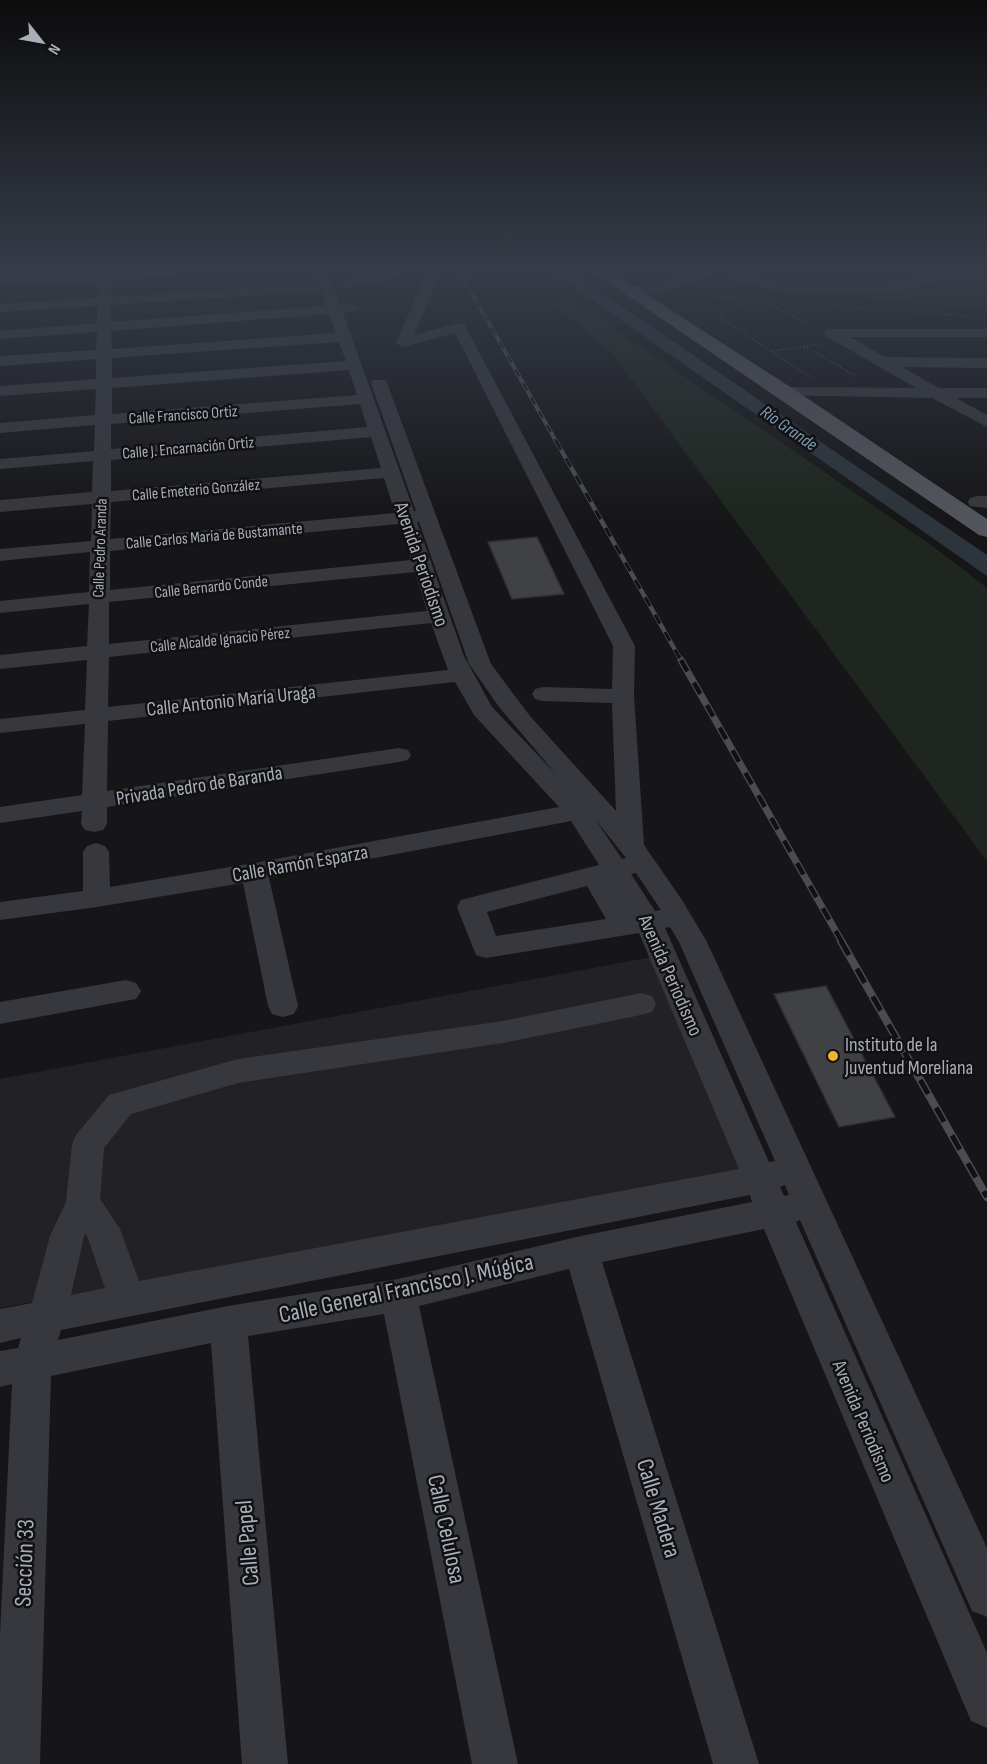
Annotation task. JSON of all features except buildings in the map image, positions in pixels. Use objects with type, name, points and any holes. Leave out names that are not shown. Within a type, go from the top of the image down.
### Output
[{"type":"main road","points":[[737,354],[801,392],[987,530]]},
{"type":"street","points":[[0,361],[99,354]]},
{"type":"street","name":"Calle Pedro Aranda","points":[[94,813],[104,354]]},
{"type":"street","name":"Avenida Periodismo","points":[[351,354],[391,472],[417,516],[422,565],[462,675],[482,710],[499,729],[589,810]]},
{"type":"street","name":"Avenida Periodismo","points":[[359,354],[417,516],[480,664],[494,687],[589,810],[621,863],[679,916],[693,942],[785,1191],[987,1705]]},
{"type":"street","points":[[473,354],[624,646],[621,863],[471,907],[486,948],[636,925],[679,916]]},
{"type":"street","points":[[868,354],[987,422]]},
{"type":"street","points":[[881,362],[987,363]]},
{"type":"street","points":[[0,392],[355,365]]},
{"type":"street","points":[[801,392],[939,395],[987,393]]},
{"type":"street","points":[[939,395],[987,400]]},
{"type":"street","name":"Calle Francisco Ortiz","points":[[0,428],[365,399]]},
{"type":"street","name":"Calle J. Encarnación Ortiz","points":[[0,464],[377,431]]},
{"type":"street","name":"Calle Emeterio González","points":[[0,506],[391,472]]},
{"type":"street","name":"Calle Carlos María de Bustamante","points":[[0,555],[417,516]]},
{"type":"street","name":"Calle Bernardo Conde","points":[[0,607],[422,565]]},
{"type":"street","name":"Calle Alcalde Ignacio Pérez","points":[[0,662],[440,616]]},
{"type":"street","name":"Calle Antonio María Uraga","points":[[0,726],[462,675]]},
{"type":"street","points":[[543,694],[622,696]]},
{"type":"street","name":"Privada Pedro de Baranda","points":[[0,815],[94,813],[399,755]]},
{"type":"street","name":"Calle Ramón Esparza","points":[[0,911],[97,898],[254,872],[589,810]]},
{"type":"street","points":[[96,852],[97,898]]},
{"type":"street","name":"Avenida Periodismo","points":[[621,863],[636,925],[785,1191],[987,1596]]},
{"type":"street","points":[[254,872],[283,1006]]},
{"type":"street","points":[[0,1013],[126,991]]},
{"type":"street","points":[[127,1299],[103,1229],[83,1202],[88,1144],[120,1104],[238,1071],[502,1032],[641,1004]]},
{"type":"street","name":"Calle General Francisco J. Múgica","points":[[16,1366],[228,1323],[398,1295],[581,1251],[785,1191]]},
{"type":"street","name":"Calle General Francisco J. Múgica","points":[[0,1326],[127,1299],[785,1191]]},
{"type":"street","name":"Sección 33","points":[[17,1764],[16,1366],[47,1317],[67,1236],[83,1202]]},
{"type":"street","name":"Calle Madera","points":[[581,1251],[736,1764]]},
{"type":"street","name":"Calle Celulosa","points":[[398,1295],[495,1764]]},
{"type":"street","name":"Calle Papel","points":[[228,1323],[265,1764]]},
{"type":"path","points":[[774,354],[801,392]]},
{"type":"path","points":[[818,354],[855,376]]},
{"type":"shaded area","points":[[612,354],[652,354],[934,547],[987,588],[987,861]]},
{"type":"shaded area","points":[[657,956],[747,1169],[0,1308],[0,1079]]},
{"type":"water","name":"Río Grande","points":[[670,354],[692,354],[987,555],[987,576]]},
{"type":"railway","points":[[507,354],[557,443]]},
{"type":"railway","points":[[556,441],[682,662]]},
{"type":"railway","points":[[681,660],[842,942]]},
{"type":"railway","points":[[841,941],[987,1197]]},
{"type":"place","name":"Instituto de la Juventud Moreliana","points":[[833,1056]]}]
